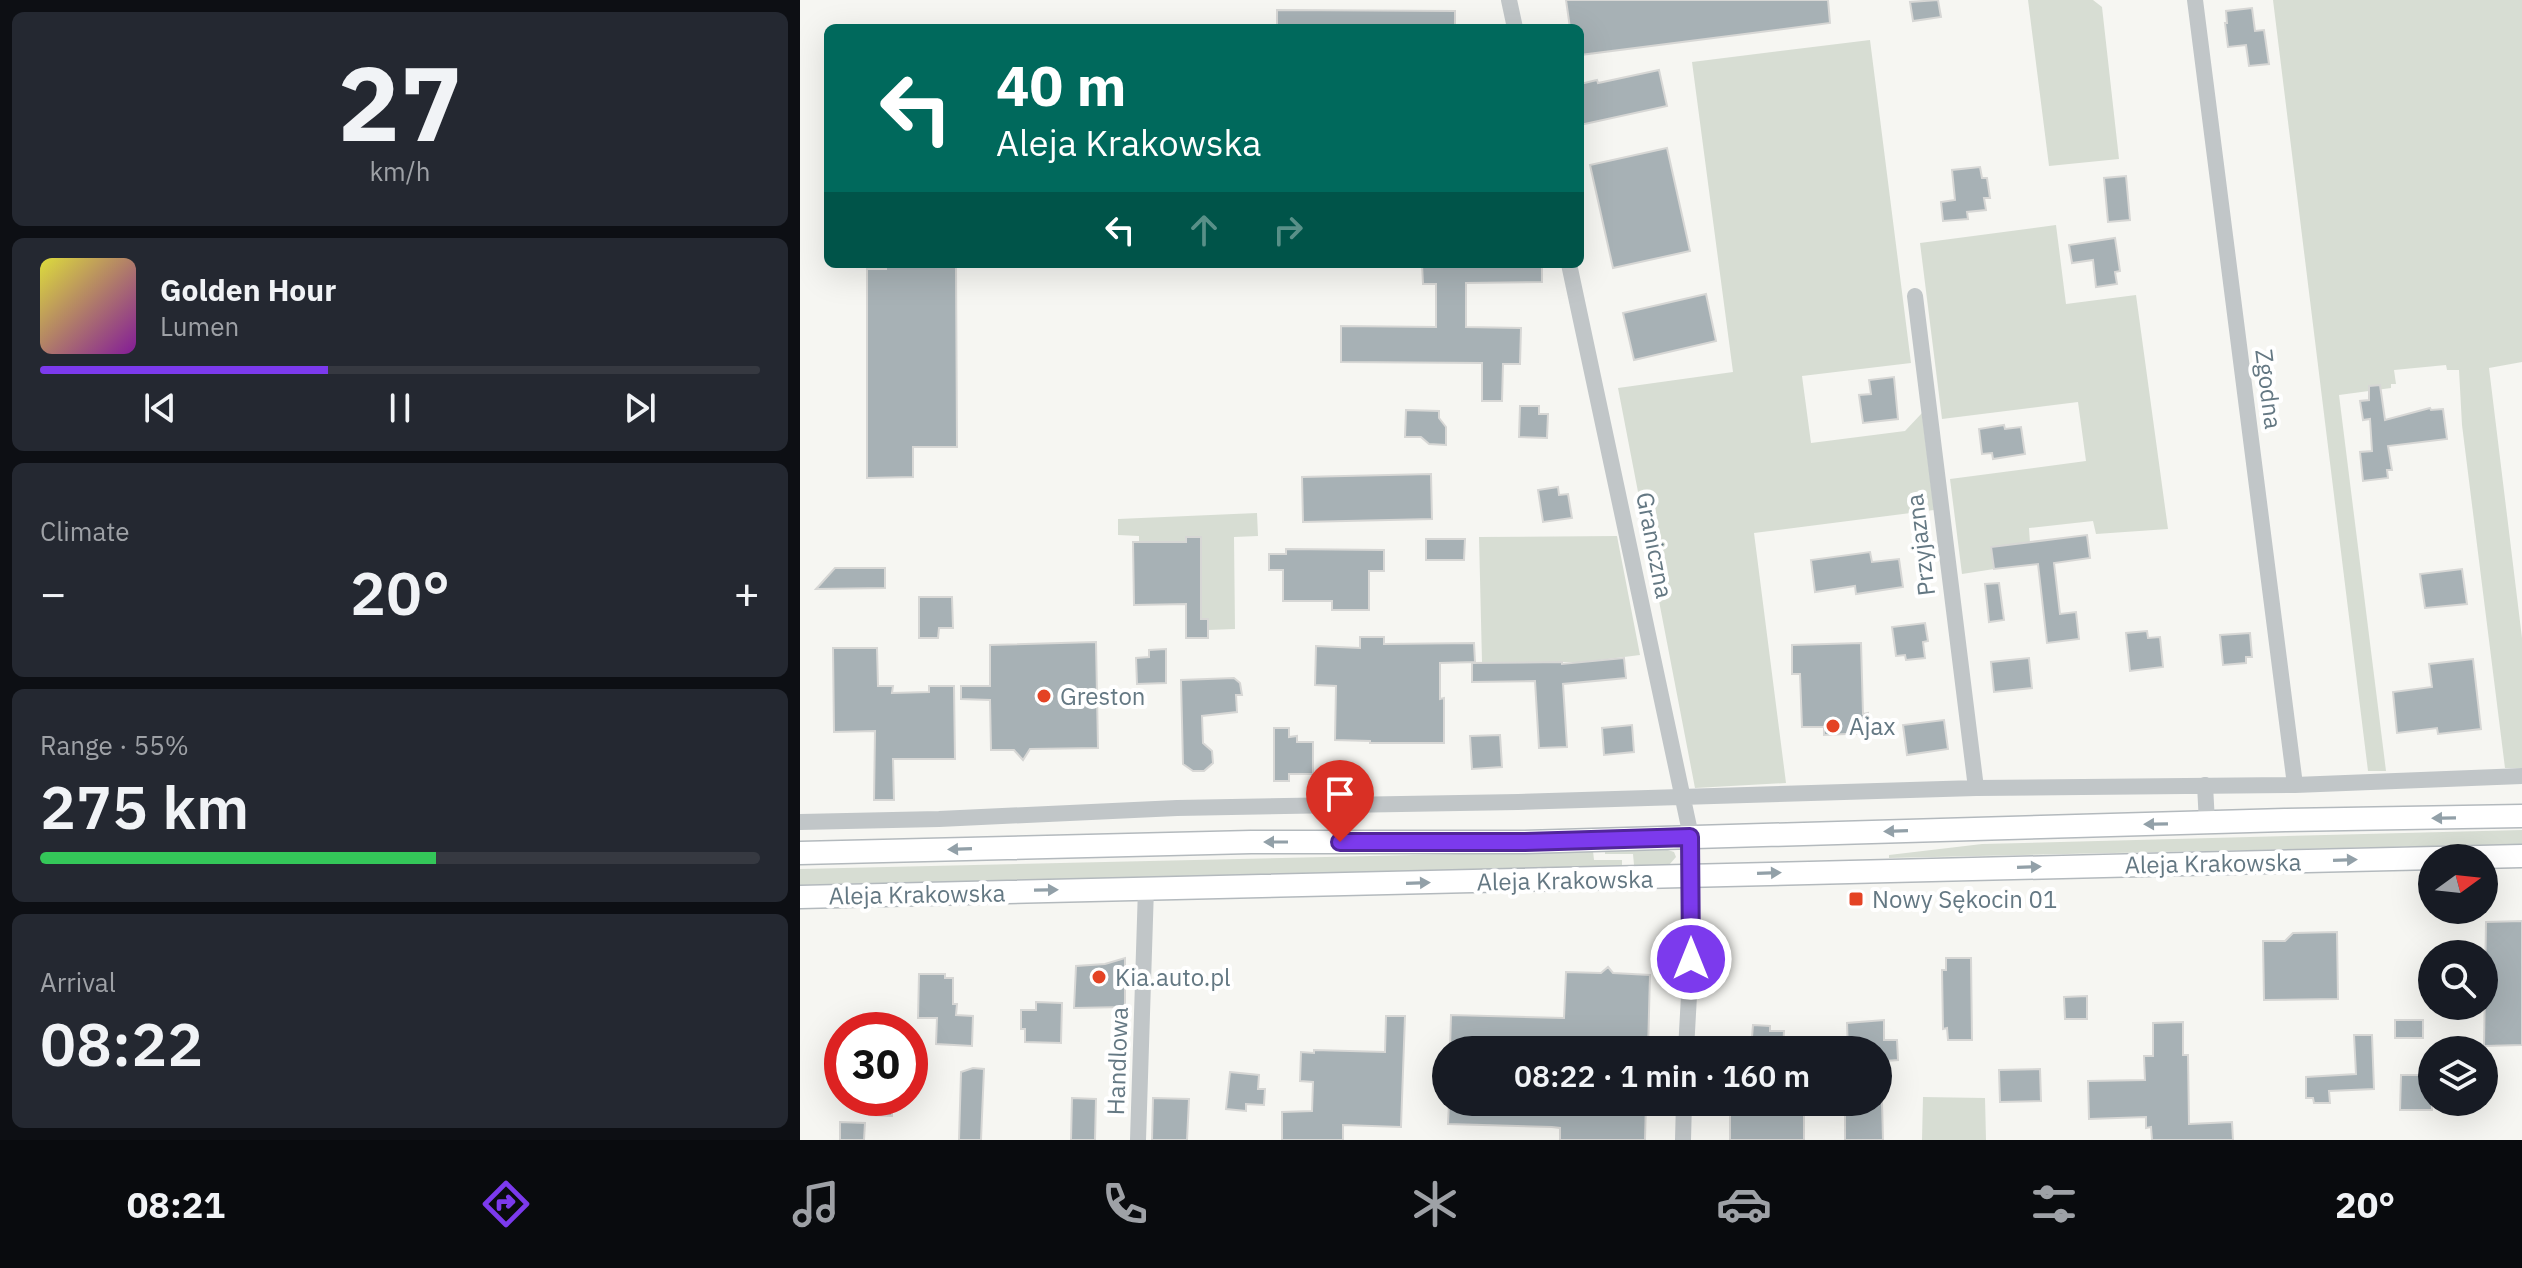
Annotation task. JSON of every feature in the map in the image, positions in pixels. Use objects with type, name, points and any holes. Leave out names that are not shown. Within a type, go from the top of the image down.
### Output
[{"type":"main road","name":"Aleja Krakowska","points":[[800,853],[1221,842],[1525,842],[2522,816]]},
{"type":"main road","name":"Aleja Krakowska","points":[[800,897],[2522,856]]},
{"type":"street","points":[[1509,0],[1514,24]]},
{"type":"street","name":"Zgodna","points":[[2195,0],[2295,785]]},
{"type":"street","name":"Graniczna","points":[[1570,268],[1690,837],[1691,959],[1687,1036]]},
{"type":"street","name":"Przyjazna","points":[[1915,296],[1976,788]]},
{"type":"street","points":[[800,822],[1177,808],[1976,788],[2295,785],[2522,776]]},
{"type":"street","points":[[2205,785],[2207,823]]},
{"type":"street","name":"Handlowa","points":[[1138,1140],[1146,888]]},
{"type":"street","points":[[1683,1140],[1684,1116]]},
{"type":"shaded area","points":[[2028,0],[2093,0],[2102,7],[2119,159],[2049,166]]},
{"type":"shaded area","points":[[2273,0],[2522,0],[2522,362],[2489,368],[2522,638],[2522,768],[2505,768],[2462,425],[2459,370],[2447,370],[2446,365],[2394,370],[2396,384],[2391,384],[2391,388],[2339,395],[2386,771],[2368,771]]},
{"type":"shaded area","points":[[1870,40],[1911,363],[1802,376],[1811,443],[1905,431],[1922,413],[1934,510],[1754,533],[1786,783],[1695,788],[1618,388],[1733,372],[1692,62]]},
{"type":"shaded area","points":[[2056,225],[2066,304],[2136,295],[2168,529],[2096,534],[2093,521],[2029,528],[2030,543],[1992,547],[1994,569],[1962,574],[1950,479],[2086,461],[2078,402],[1942,419],[1920,243]]},
{"type":"shaded area","points":[[1257,513],[1258,536],[1234,537],[1235,629],[1208,630],[1208,619],[1201,619],[1201,537],[1186,537],[1186,541],[1139,542],[1139,536],[1118,535],[1118,519]]},
{"type":"shaded area","points":[[1617,536],[1640,655],[1584,662],[1482,662],[1479,537]]},
{"type":"shaded area","points":[[2522,830],[2522,844],[1889,858],[1889,855],[1982,844]]},
{"type":"shaded area","points":[[1593,851],[1594,860],[1622,860],[1622,867],[800,885],[800,869]]},
{"type":"shaded area","points":[[1605,851],[1674,852],[1676,857],[1669,865],[1634,865],[1633,854],[1605,854]]},
{"type":"shaded area","points":[[1923,1097],[1985,1098],[1986,1140],[1922,1140]]},
{"type":"building","points":[[1566,0],[1828,0],[1830,23],[1584,54],[1584,24],[1569,24]]},
{"type":"building","points":[[1938,0],[1941,17],[1913,21],[1910,2]]},
{"type":"building","points":[[2252,8],[2255,31],[2264,30],[2269,64],[2249,66],[2246,45],[2228,47],[2226,11]]},
{"type":"building","points":[[1277,10],[1455,11],[1455,24],[1277,24]]},
{"type":"building","points":[[1659,70],[1667,106],[1584,124],[1584,83],[1597,80],[1598,83]]},
{"type":"building","points":[[1667,148],[1690,251],[1613,268],[1590,165]]},
{"type":"building","points":[[1980,167],[1982,178],[1987,178],[1990,198],[1984,198],[1986,210],[1967,212],[1968,219],[1943,221],[1941,202],[1955,200],[1952,170]]},
{"type":"building","points":[[2126,176],[2130,220],[2108,222],[2104,178]]},
{"type":"building","points":[[2115,238],[2120,271],[2115,272],[2117,284],[2096,287],[2093,260],[2072,263],[2069,245]]},
{"type":"building","points":[[956,268],[957,447],[913,447],[913,477],[867,478],[867,269]]},
{"type":"building","points":[[1422,268],[1542,268],[1542,282],[1466,283],[1466,327],[1521,328],[1520,364],[1503,364],[1502,401],[1482,401],[1482,363],[1341,362],[1341,326],[1436,327],[1436,284],[1423,284]]},
{"type":"building","points":[[1706,294],[1716,341],[1634,360],[1623,313]]},
{"type":"building","points":[[1894,377],[1898,419],[1863,423],[1859,395],[1871,394],[1869,380]]},
{"type":"building","points":[[2380,385],[2385,420],[2430,408],[2443,409],[2447,439],[2388,446],[2392,470],[2387,470],[2388,478],[2363,481],[2360,452],[2372,451],[2370,419],[2363,420],[2360,401],[2369,400],[2369,386]]},
{"type":"building","points":[[1520,406],[1539,406],[1539,414],[1548,414],[1547,438],[1519,437]]},
{"type":"building","points":[[1406,410],[1439,411],[1439,418],[1446,427],[1446,445],[1429,444],[1421,437],[1405,437]]},
{"type":"building","points":[[2004,425],[2005,429],[2021,427],[2025,454],[1993,459],[1992,453],[1982,454],[1979,429]]},
{"type":"building","points":[[1431,474],[1432,519],[1303,522],[1302,477]]},
{"type":"building","points":[[1558,487],[1559,495],[1568,494],[1572,518],[1543,522],[1538,490]]},
{"type":"building","points":[[2087,535],[2090,558],[2054,563],[2060,614],[2076,612],[2079,639],[2047,643],[2038,564],[1994,569],[1991,547]]},
{"type":"building","points":[[1186,537],[1201,537],[1201,619],[1208,619],[1208,638],[1186,638],[1186,604],[1134,605],[1133,542],[1186,542]]},
{"type":"building","points":[[1426,539],[1465,539],[1464,560],[1426,560]]},
{"type":"building","points":[[1286,549],[1384,550],[1384,571],[1369,571],[1369,610],[1332,610],[1332,601],[1283,601],[1283,570],[1269,570],[1269,554],[1286,554]]},
{"type":"building","points":[[1870,552],[1872,562],[1899,559],[1903,587],[1856,594],[1855,586],[1815,592],[1811,560]]},
{"type":"building","points":[[835,568],[885,568],[885,588],[816,589]]},
{"type":"building","points":[[2462,569],[2467,604],[2425,608],[2420,574]]},
{"type":"building","points":[[1999,583],[2004,620],[1989,622],[1985,584]]},
{"type":"building","points":[[919,597],[952,597],[953,628],[939,628],[938,638],[919,638]]},
{"type":"building","points":[[1925,623],[1928,641],[1923,642],[1925,658],[1906,660],[1905,655],[1896,656],[1892,627]]},
{"type":"building","points":[[2147,631],[2148,638],[2160,637],[2163,667],[2130,671],[2126,633]]},
{"type":"building","points":[[2250,633],[2252,657],[2246,657],[2246,663],[2223,665],[2220,635]]},
{"type":"building","points":[[1360,637],[1384,637],[1384,644],[1474,643],[1475,662],[1440,663],[1444,743],[1335,740],[1336,686],[1315,685],[1316,646],[1360,648]]},
{"type":"building","name":"Greston","points":[[1096,642],[1098,748],[1030,749],[1023,760],[1014,750],[991,750],[990,700],[961,699],[961,686],[990,686],[990,645]]},
{"type":"building","points":[[1861,643],[1863,714],[1868,713],[1869,733],[1824,735],[1824,727],[1802,727],[1800,674],[1792,674],[1792,645]]},
{"type":"building","points":[[833,648],[877,648],[878,686],[893,686],[892,693],[929,692],[929,686],[954,686],[955,759],[893,759],[894,800],[874,800],[875,731],[834,732]]},
{"type":"building","points":[[1166,649],[1166,683],[1137,684],[1136,658],[1149,657],[1149,650]]},
{"type":"building","points":[[1624,658],[1626,678],[1563,684],[1567,747],[1539,748],[1535,681],[1472,682],[1472,663],[1562,664]]},
{"type":"building","points":[[2029,658],[2032,688],[1994,692],[1991,662]]},
{"type":"building","points":[[2473,659],[2481,729],[2438,734],[2437,728],[2397,733],[2393,692],[2432,687],[2429,664]]},
{"type":"building","points":[[1234,678],[1240,683],[1242,695],[1236,695],[1237,712],[1202,716],[1203,743],[1212,751],[1213,763],[1204,771],[1193,771],[1183,764],[1181,680]]},
{"type":"building","points":[[1944,720],[1948,749],[1907,755],[1903,725]]},
{"type":"building","points":[[1632,725],[1634,752],[1604,755],[1602,728]]},
{"type":"building","points":[[1274,728],[1289,728],[1289,737],[1297,736],[1297,742],[1313,742],[1313,774],[1289,774],[1289,781],[1274,781]]},
{"type":"building","points":[[1500,735],[1502,767],[1472,769],[1470,736]]},
{"type":"building","points":[[2522,921],[2522,1045],[2498,1046],[2498,1036],[2484,1036],[2484,1020],[2498,1020],[2498,940],[2486,940],[2486,924]]},
{"type":"building","points":[[2337,932],[2338,999],[2264,1000],[2263,941],[2285,941],[2293,933]]},
{"type":"building","points":[[1125,958],[1125,1007],[1074,1008],[1076,966],[1105,964]]},
{"type":"building","points":[[1946,958],[1971,958],[1972,1040],[1948,1040],[1947,1028],[1943,1029],[1942,970],[1946,970]]},
{"type":"building","points":[[1608,967],[1613,973],[1650,975],[1648,1036],[1450,1036],[1451,1015],[1564,1018],[1566,972],[1601,973]]},
{"type":"building","points":[[919,974],[945,974],[945,978],[953,978],[956,1015],[973,1016],[972,1046],[936,1044],[937,1018],[928,1018],[928,1012],[918,1012]]},
{"type":"building","points":[[2087,996],[2087,1019],[2065,1019],[2064,997]]},
{"type":"building","points":[[1036,1002],[1062,1003],[1061,1043],[1025,1042],[1021,1010],[1036,1010]]},
{"type":"building","points":[[1386,1016],[1405,1016],[1401,1127],[1343,1125],[1343,1140],[1282,1140],[1282,1112],[1312,1111],[1313,1082],[1300,1081],[1301,1052],[1385,1052]]},
{"type":"building","points":[[1884,1020],[1884,1036],[1847,1036],[1847,1023]]},
{"type":"building","points":[[2395,1020],[2423,1020],[2423,1036],[2395,1038]]},
{"type":"building","points":[[2183,1022],[2183,1055],[2188,1055],[2189,1124],[2232,1122],[2233,1140],[2152,1140],[2151,1127],[2146,1128],[2146,1117],[2089,1119],[2088,1081],[2145,1080],[2144,1056],[2153,1056],[2153,1023]]},
{"type":"building","points":[[1753,1025],[1770,1026],[1770,1031],[1784,1031],[1784,1036],[1752,1036]]},
{"type":"building","points":[[2354,1035],[2372,1035],[2374,1089],[2329,1091],[2330,1103],[2314,1103],[2313,1098],[2306,1098],[2306,1077],[2356,1074]]},
{"type":"building","points":[[1892,1040],[1897,1040],[1898,1060],[1892,1060]]},
{"type":"building","points":[[973,1068],[984,1069],[981,1140],[959,1140],[961,1072]]},
{"type":"building","points":[[2040,1069],[2041,1101],[2000,1102],[1999,1070]]},
{"type":"building","points":[[1230,1072],[1259,1075],[1258,1089],[1265,1089],[1264,1105],[1246,1104],[1246,1111],[1226,1109]]},
{"type":"building","points":[[2401,1075],[2418,1075],[2418,1110],[2400,1110]]},
{"type":"building","points":[[1072,1098],[1096,1099],[1095,1140],[1071,1140]]},
{"type":"building","points":[[1153,1098],[1189,1099],[1187,1140],[1152,1140]]},
{"type":"building","points":[[1448,1116],[1646,1116],[1645,1140],[1560,1140],[1560,1128],[1448,1124]]},
{"type":"building","points":[[1730,1116],[1804,1116],[1804,1140],[1730,1140]]},
{"type":"building","points":[[1845,1116],[1882,1116],[1883,1140],[1845,1140]]},
{"type":"building","points":[[840,1122],[865,1123],[864,1140],[840,1140]]},
{"type":"place","name":"Greston","points":[[1044,696]]},
{"type":"place","name":"Ajax","points":[[1833,726]]},
{"type":"place","name":"Nowy Sękocin 01","points":[[1856,899]]},
{"type":"place","name":"Kia.auto.pl","points":[[1099,977]]},
{"type":"route","points":[[1340,842],[1525,842],[1690,837],[1691,959]]}]
